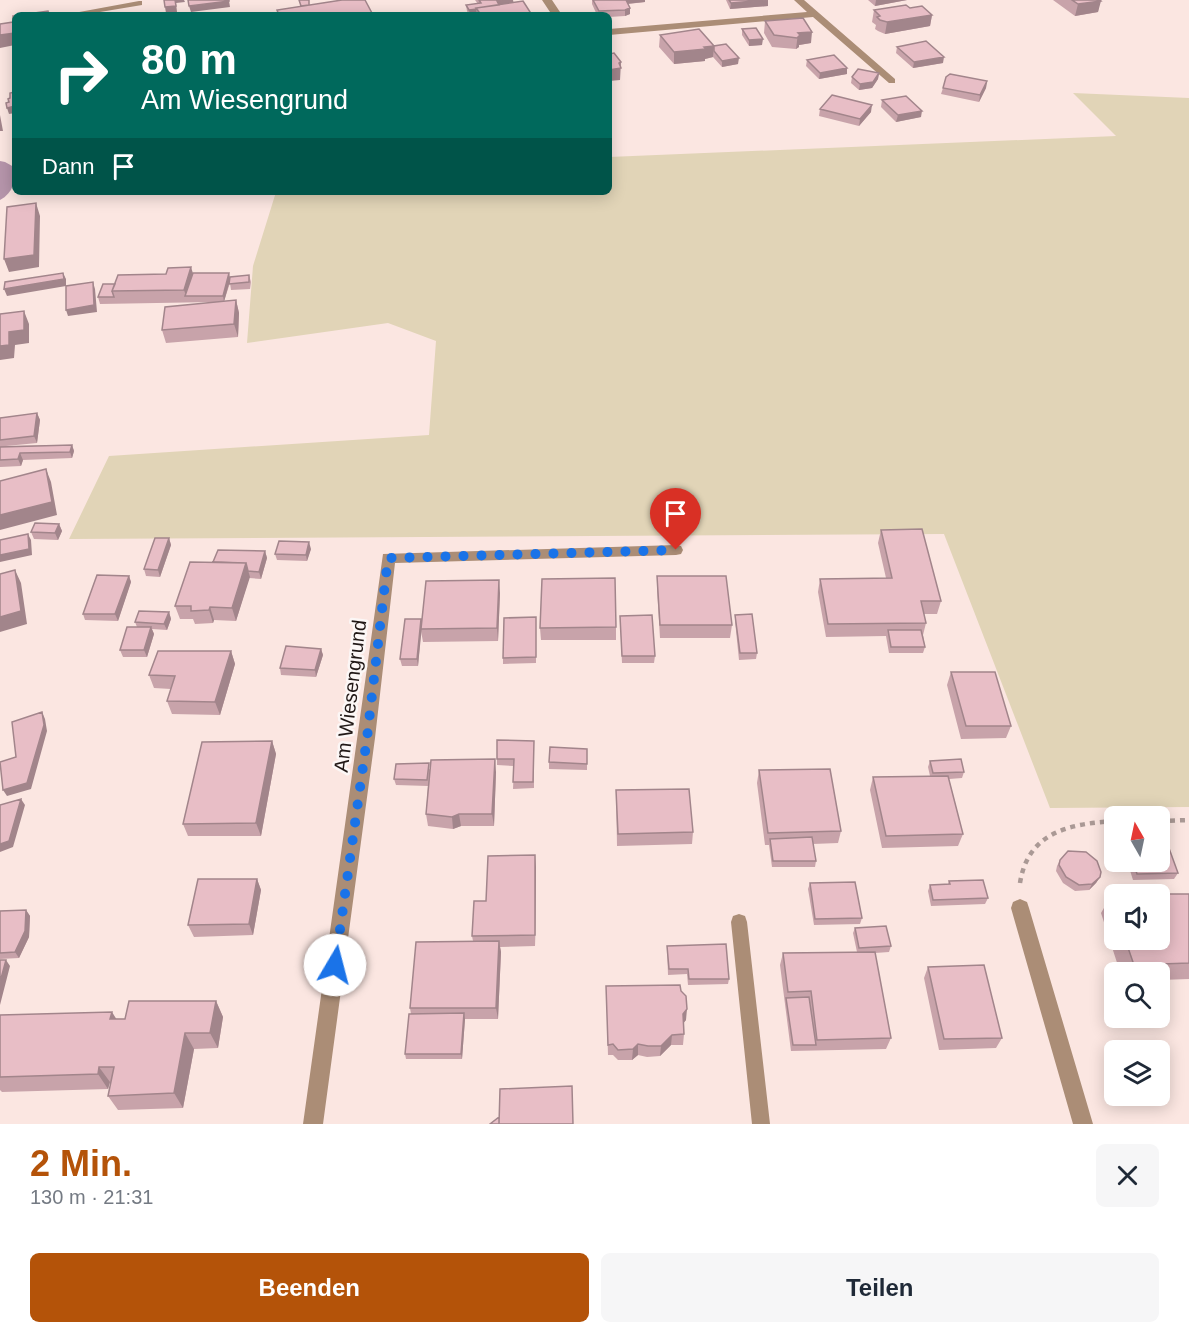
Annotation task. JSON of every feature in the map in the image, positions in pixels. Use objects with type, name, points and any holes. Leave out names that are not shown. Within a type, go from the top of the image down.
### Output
[{"type":"street","points":[[799,0],[892,81]]},
{"type":"street","points":[[612,32],[813,14]]},
{"type":"street","name":"Am Wiesengrund","points":[[313,1124],[367,738],[388,558],[676,550]]},
{"type":"street","points":[[1020,908],[1083,1124]]},
{"type":"lane","points":[[84,12],[136,3],[135,12]]},
{"type":"lane","points":[[739,922],[760,1124]]},
{"type":"path","points":[[1170,820],[1189,820]]},
{"type":"path","points":[[1020,908],[1021,868],[1034,847],[1057,831],[1092,822],[1104,821]]},
{"type":"shaded area","points":[[1073,93],[1189,98],[1189,807],[1050,808],[944,534],[69,539],[109,456],[429,435],[436,341],[388,323],[247,343],[253,266],[275,195],[612,195],[612,157],[1116,136]]},
{"type":"shaded area","points":[[0,161],[12,166],[12,187],[0,200]]},
{"type":"building","points":[[164,0],[175,0],[176,6],[165,7]]},
{"type":"building","points":[[188,0],[229,0],[229,1],[189,6]]},
{"type":"building","points":[[299,0],[309,0],[309,5],[301,6]]},
{"type":"building","points":[[342,0],[365,0],[371,12],[278,12],[277,10]]},
{"type":"building","points":[[479,0],[502,0],[497,1],[499,5],[469,10],[466,5],[481,3]]},
{"type":"building","points":[[593,0],[626,0],[630,8],[599,11]]},
{"type":"building","points":[[729,0],[766,0],[731,3]]},
{"type":"building","points":[[1072,0],[1100,0],[1101,1],[1078,4]]},
{"type":"building","points":[[523,1],[530,12],[479,12],[476,8]]},
{"type":"building","points":[[906,5],[910,8],[922,6],[932,15],[887,22],[880,20],[877,17],[880,16],[874,10]]},
{"type":"building","points":[[803,18],[812,32],[798,33],[800,35],[797,38],[774,35],[765,21]]},
{"type":"building","points":[[12,22],[12,33],[0,35],[0,24]]},
{"type":"building","points":[[756,28],[763,39],[749,40],[742,29]]},
{"type":"building","points":[[699,29],[714,46],[674,52],[660,35]]},
{"type":"building","points":[[926,41],[944,57],[914,62],[897,47]]},
{"type":"building","points":[[726,44],[739,58],[722,61],[714,51],[714,46]]},
{"type":"building","points":[[612,53],[621,62],[619,63],[621,68],[612,70]]},
{"type":"building","points":[[834,55],[847,68],[820,73],[807,60]]},
{"type":"building","points":[[858,69],[879,73],[873,82],[860,84],[852,77]]},
{"type":"building","points":[[950,74],[987,81],[980,95],[943,88],[946,77]]},
{"type":"building","points":[[12,93],[12,107],[7,108],[6,103],[9,102]]},
{"type":"building","points":[[832,95],[872,105],[860,119],[820,109]]},
{"type":"building","points":[[906,96],[922,111],[898,115],[882,100]]},
{"type":"building","points":[[36,203],[34,255],[4,259],[7,207]]},
{"type":"building","points":[[191,267],[184,290],[112,291],[118,275],[166,274],[168,268]]},
{"type":"building","points":[[63,273],[64,279],[4,289],[5,282]]},
{"type":"building","points":[[193,273],[229,273],[223,296],[185,296]]},
{"type":"building","points":[[249,275],[249,282],[229,284],[230,277]]},
{"type":"building","points":[[93,282],[94,305],[66,310],[66,286]]},
{"type":"building","points":[[103,284],[115,284],[112,291],[114,297],[98,297]]},
{"type":"building","points":[[236,300],[234,324],[162,330],[165,307]]},
{"type":"building","points":[[24,311],[24,330],[9,332],[9,345],[0,346],[0,314]]},
{"type":"building","points":[[37,413],[34,436],[0,440],[0,418]]},
{"type":"building","points":[[72,445],[70,452],[20,453],[18,459],[0,460],[0,447]]},
{"type":"building","points":[[46,469],[52,502],[0,515],[0,481]]},
{"type":"building","points":[[35,523],[59,524],[55,533],[31,532]]},
{"type":"building","points":[[922,529],[941,601],[921,601],[926,623],[828,624],[820,579],[892,578],[881,530]]},
{"type":"building","points":[[28,534],[29,549],[0,555],[0,540]]},
{"type":"building","points":[[155,538],[169,538],[158,570],[144,569]]},
{"type":"building","points":[[279,541],[309,542],[306,555],[275,554]]},
{"type":"building","points":[[218,550],[265,551],[259,572],[248,571],[246,563],[213,562]]},
{"type":"building","points":[[190,562],[246,563],[232,608],[210,607],[209,610],[191,611],[191,606],[175,606]]},
{"type":"building","points":[[15,570],[21,611],[0,617],[0,574]]},
{"type":"building","points":[[97,575],[129,576],[115,614],[83,614]]},
{"type":"building","points":[[657,576],[726,576],[732,625],[660,625]]},
{"type":"building","points":[[615,578],[616,627],[540,628],[542,579]]},
{"type":"building","points":[[499,580],[497,628],[421,629],[426,581]]},
{"type":"building","points":[[139,611],[169,612],[164,624],[135,622]]},
{"type":"building","points":[[752,614],[757,653],[740,653],[735,615]]},
{"type":"building","points":[[652,615],[655,656],[622,656],[620,616]]},
{"type":"building","points":[[536,617],[536,657],[503,658],[504,618]]},
{"type":"building","points":[[405,619],[421,619],[417,659],[400,659]]},
{"type":"building","points":[[127,627],[151,627],[144,650],[120,650]]},
{"type":"building","points":[[888,630],[921,630],[925,647],[891,647]]},
{"type":"building","points":[[286,646],[321,649],[315,670],[280,668]]},
{"type":"building","points":[[158,651],[231,651],[215,702],[167,701],[175,676],[149,675]]},
{"type":"building","points":[[951,672],[995,672],[1011,726],[966,726]]},
{"type":"building","points":[[42,712],[44,725],[27,783],[3,790],[0,762],[16,757],[12,722]]},
{"type":"building","points":[[497,740],[534,741],[533,782],[513,782],[514,759],[497,759]]},
{"type":"building","points":[[272,741],[256,823],[183,824],[202,742]]},
{"type":"building","points":[[550,747],[587,749],[587,764],[549,762]]},
{"type":"building","points":[[495,759],[492,814],[459,814],[452,817],[426,814],[431,760]]},
{"type":"building","points":[[961,759],[964,772],[933,773],[930,761]]},
{"type":"building","points":[[429,763],[427,780],[394,779],[396,764]]},
{"type":"building","points":[[830,769],[841,831],[768,833],[759,770]]},
{"type":"building","points":[[948,776],[963,834],[886,836],[873,777]]},
{"type":"building","points":[[689,789],[693,832],[618,834],[616,790]]},
{"type":"building","points":[[21,799],[9,841],[0,844],[0,805]]},
{"type":"building","points":[[812,837],[816,861],[773,861],[770,839]]},
{"type":"building","points":[[1068,851],[1086,852],[1097,861],[1101,872],[1100,877],[1092,884],[1079,885],[1066,877],[1059,865],[1060,860]]},
{"type":"building","points":[[1170,851],[1178,873],[1137,874],[1136,872],[1170,872]]},
{"type":"building","points":[[535,855],[535,935],[472,936],[474,901],[486,901],[488,856]]},
{"type":"building","points":[[198,879],[257,879],[249,924],[188,925]]},
{"type":"building","points":[[983,880],[988,898],[933,900],[930,885],[950,884],[949,881]]},
{"type":"building","points":[[855,882],[862,918],[815,919],[810,883]]},
{"type":"building","points":[[1170,894],[1189,894],[1189,963],[1133,962],[1129,950],[1170,950]]},
{"type":"building","points":[[26,910],[25,931],[15,952],[0,953],[0,911]]},
{"type":"building","points":[[886,926],[891,946],[859,948],[855,928]]},
{"type":"building","points":[[499,941],[496,1008],[410,1008],[416,942]]},
{"type":"building","points":[[726,944],[729,979],[689,979],[688,969],[669,969],[667,946]]},
{"type":"building","points":[[875,952],[891,1038],[817,1040],[811,991],[788,992],[783,953]]},
{"type":"building","points":[[0,960],[6,960],[0,982]]},
{"type":"building","points":[[984,965],[1002,1038],[944,1039],[928,967]]},
{"type":"building","points":[[680,985],[681,991],[686,996],[687,1009],[683,1014],[684,1034],[672,1035],[661,1046],[638,1044],[633,1049],[618,1050],[613,1044],[608,1045],[606,986]]},
{"type":"building","points":[[809,997],[816,1045],[793,1045],[786,998]]},
{"type":"building","points":[[129,1001],[216,1001],[210,1033],[185,1033],[174,1093],[108,1096],[114,1067],[99,1067],[98,1074],[0,1077],[0,1015],[112,1012],[110,1019],[125,1019]]},
{"type":"building","points":[[464,1013],[461,1054],[405,1054],[409,1014]]},
{"type":"building","points":[[572,1086],[573,1124],[499,1124],[500,1089]]},
{"type":"building","points":[[499,1117],[499,1124],[490,1124]]},
{"type":"route","points":[[335,965],[367,738],[388,558],[676,550]]}]
